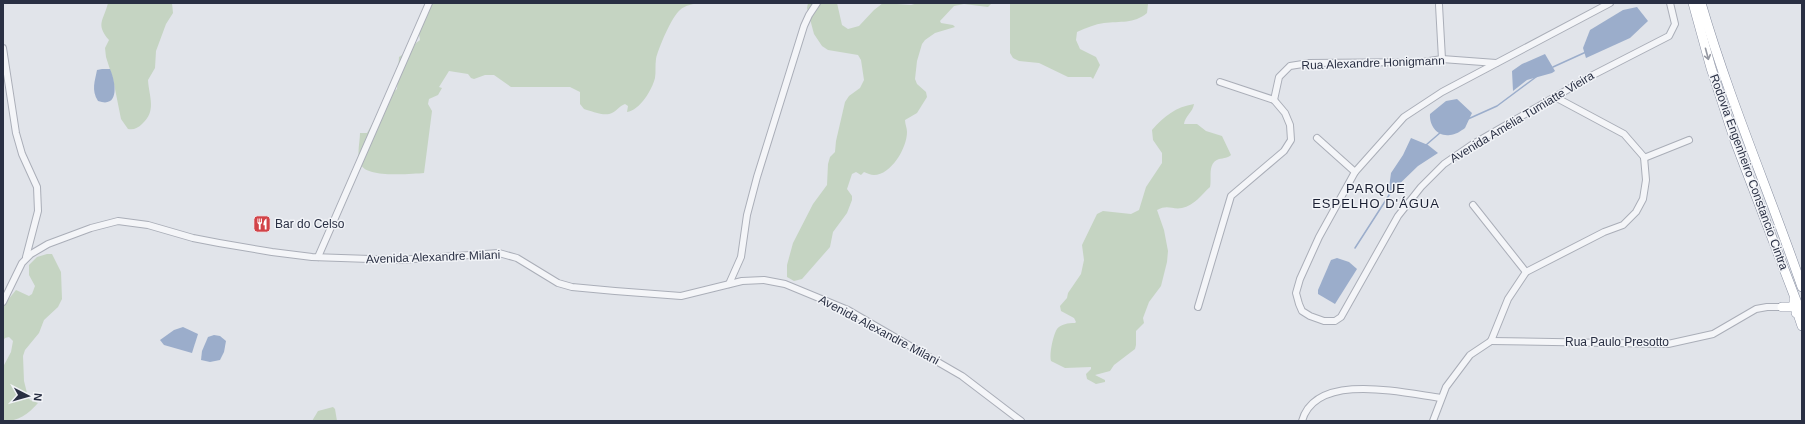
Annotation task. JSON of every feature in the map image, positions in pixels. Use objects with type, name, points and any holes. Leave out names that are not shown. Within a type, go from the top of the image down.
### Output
[{"type":"highway","name":"Rodovia Engenheiro Constancio Cintra","points":[[1692,3],[1735,141],[1802,316]]},
{"type":"highway","name":"Rodovia Engenheiro Constancio Cintra","points":[[1701,3],[1757,165],[1773,203],[1802,287]]},
{"type":"highway","points":[[1782,307],[1792,308],[1795,305],[1789,280]]},
{"type":"highway","points":[[1782,307],[1792,310],[1798,314],[1802,326]]},
{"type":"street","points":[[318,257],[429,3]]},
{"type":"street","points":[[729,284],[741,257],[747,215],[757,176],[804,26],[809,14],[817,3]]},
{"type":"street","name":"Avenida Amélia Tumiatte Vieira","points":[[1610,3],[1442,92],[1404,117],[1355,172],[1318,237],[1300,279],[1296,293],[1298,304],[1302,311],[1310,316],[1324,321],[1335,321],[1341,317],[1398,216],[1421,187],[1444,164],[1473,144],[1555,97],[1669,36],[1675,24],[1670,3]]},
{"type":"street","points":[[1439,5],[1442,59]]},
{"type":"street","points":[[3,48],[16,133],[22,154],[37,187],[38,211],[26,258]]},
{"type":"street","name":"Rua Alexandre Honigmann","points":[[1274,100],[1279,77],[1290,66],[1308,63],[1423,62],[1442,59],[1496,63]]},
{"type":"street","points":[[1198,307],[1231,196],[1284,151],[1291,140],[1290,126],[1285,113],[1274,100],[1220,82]]},
{"type":"street","points":[[1433,421],[1446,387],[1470,355],[1491,341],[1508,299],[1526,272],[1604,232],[1623,225],[1636,212],[1643,199],[1646,180],[1644,158],[1624,134],[1555,97]]},
{"type":"street","points":[[1317,138],[1355,172]]},
{"type":"street","points":[[1644,158],[1689,140]]},
{"type":"street","points":[[1473,205],[1526,272]]},
{"type":"street","name":"Avenida Alexandre Milani","points":[[3,302],[22,263],[26,258],[40,248],[91,228],[118,221],[148,225],[193,238],[272,252],[318,257],[399,260],[500,253],[517,258],[549,278],[566,286],[671,296],[688,295],[750,280],[764,280],[785,284],[848,310],[962,376],[1021,421]]},
{"type":"street","name":"Rua Paulo Presotto","points":[[1491,341],[1668,344],[1713,334],[1756,309],[1782,307]]},
{"type":"street","points":[[1302,421],[1309,405],[1335,392],[1346,389],[1387,391],[1441,398]]},
{"type":"green space","points":[[108,3],[172,3],[173,13],[166,24],[156,51],[155,68],[148,80],[151,109],[147,119],[134,129],[128,129],[121,119],[113,79],[106,57],[105,48],[109,40],[101,26]]},
{"type":"green space","points":[[427,3],[700,3],[682,8],[673,19],[657,54],[655,78],[651,88],[645,99],[636,108],[627,112],[628,106],[625,104],[609,114],[598,113],[584,109],[580,104],[580,92],[570,87],[511,87],[494,75],[485,75],[474,79],[468,74],[449,71],[439,87],[442,88],[438,95],[429,99],[428,104],[432,111],[424,173],[381,174],[372,172],[365,169],[360,162],[358,154],[360,133],[367,133],[374,121],[382,114],[386,98],[397,89],[399,57],[411,49],[420,40],[418,28],[427,17]]},
{"type":"green space","points":[[808,3],[837,3],[842,25],[848,29],[859,26],[883,3],[911,5],[918,3],[992,3],[988,7],[964,4],[954,6],[940,21],[941,23],[953,25],[955,27],[935,33],[922,44],[917,61],[915,79],[917,84],[926,92],[927,97],[917,113],[905,120],[907,130],[901,153],[892,166],[880,174],[873,175],[864,172],[861,175],[856,172],[852,174],[847,189],[852,196],[852,200],[847,213],[833,232],[830,247],[802,279],[794,281],[787,277],[787,265],[793,243],[813,204],[827,185],[828,164],[830,157],[835,152],[845,102],[849,96],[860,88],[864,80],[861,60],[858,55],[828,50],[822,46],[814,34],[807,8]]},
{"type":"green space","points":[[1010,3],[1148,4],[1147,13],[1137,19],[1090,26],[1077,32],[1076,40],[1080,49],[1096,57],[1100,65],[1093,79],[1091,77],[1068,77],[1039,63],[1019,61],[1013,58],[1010,53]]},
{"type":"green space","points":[[1194,104],[1184,124],[1197,124],[1206,131],[1222,136],[1231,155],[1215,161],[1211,167],[1210,187],[1190,205],[1182,208],[1164,207],[1157,210],[1164,230],[1168,251],[1161,286],[1149,302],[1143,318],[1144,323],[1136,331],[1135,349],[1114,365],[1110,371],[1095,375],[1105,380],[1105,382],[1096,384],[1087,379],[1086,374],[1091,367],[1065,368],[1051,361],[1052,345],[1057,329],[1063,325],[1076,322],[1074,318],[1061,311],[1060,306],[1067,298],[1068,293],[1081,274],[1084,260],[1082,245],[1097,214],[1103,211],[1131,214],[1139,210],[1146,187],[1162,163],[1162,153],[1153,140],[1152,130],[1161,120],[1171,113],[1182,107]]},
{"type":"green space","points":[[52,254],[61,272],[62,299],[58,307],[44,320],[39,333],[25,350],[23,356],[24,381],[28,397],[30,400],[38,403],[22,416],[14,420],[3,421],[3,367],[11,352],[13,341],[9,337],[5,338],[3,341],[3,306],[16,290],[29,296],[32,294],[35,286],[29,275],[29,265],[37,257]]},
{"type":"green space","points":[[333,407],[335,409],[337,421],[312,421],[318,411]]},
{"type":"water","points":[[1637,7],[1648,21],[1630,38],[1586,58],[1583,48],[1590,30],[1623,10]]},
{"type":"water","points":[[1545,54],[1555,71],[1527,80],[1513,91],[1512,71],[1522,64]]},
{"type":"water","points":[[110,69],[114,86],[113,97],[110,101],[105,102],[98,101],[94,89],[97,70]]},
{"type":"water","points":[[1457,99],[1472,113],[1465,128],[1452,135],[1446,135],[1438,132],[1431,123],[1430,114],[1446,101]]},
{"type":"water","points":[[1411,138],[1428,145],[1438,153],[1418,166],[1388,195],[1391,173],[1403,155]]},
{"type":"water","points":[[1337,258],[1349,262],[1357,269],[1335,304],[1318,294],[1318,290],[1331,260]]},
{"type":"water","points":[[183,327],[198,334],[192,353],[164,345],[160,340],[174,330]]},
{"type":"water","points":[[214,335],[220,336],[226,341],[224,352],[220,360],[210,362],[201,360],[202,351],[208,337]]},
{"type":"waterway","points":[[1553,67],[1586,52]]},
{"type":"waterway","points":[[1468,119],[1497,106],[1536,77]]},
{"type":"waterway","points":[[1426,145],[1441,132]]},
{"type":"waterway","points":[[1355,248],[1393,189]]},
{"type":"place","name":"Bar do Celso","points":[[262,224]]},
{"type":"district","name":"PARQUE ESPELHO D'ÁGUA","points":[[1376,196]]}]
